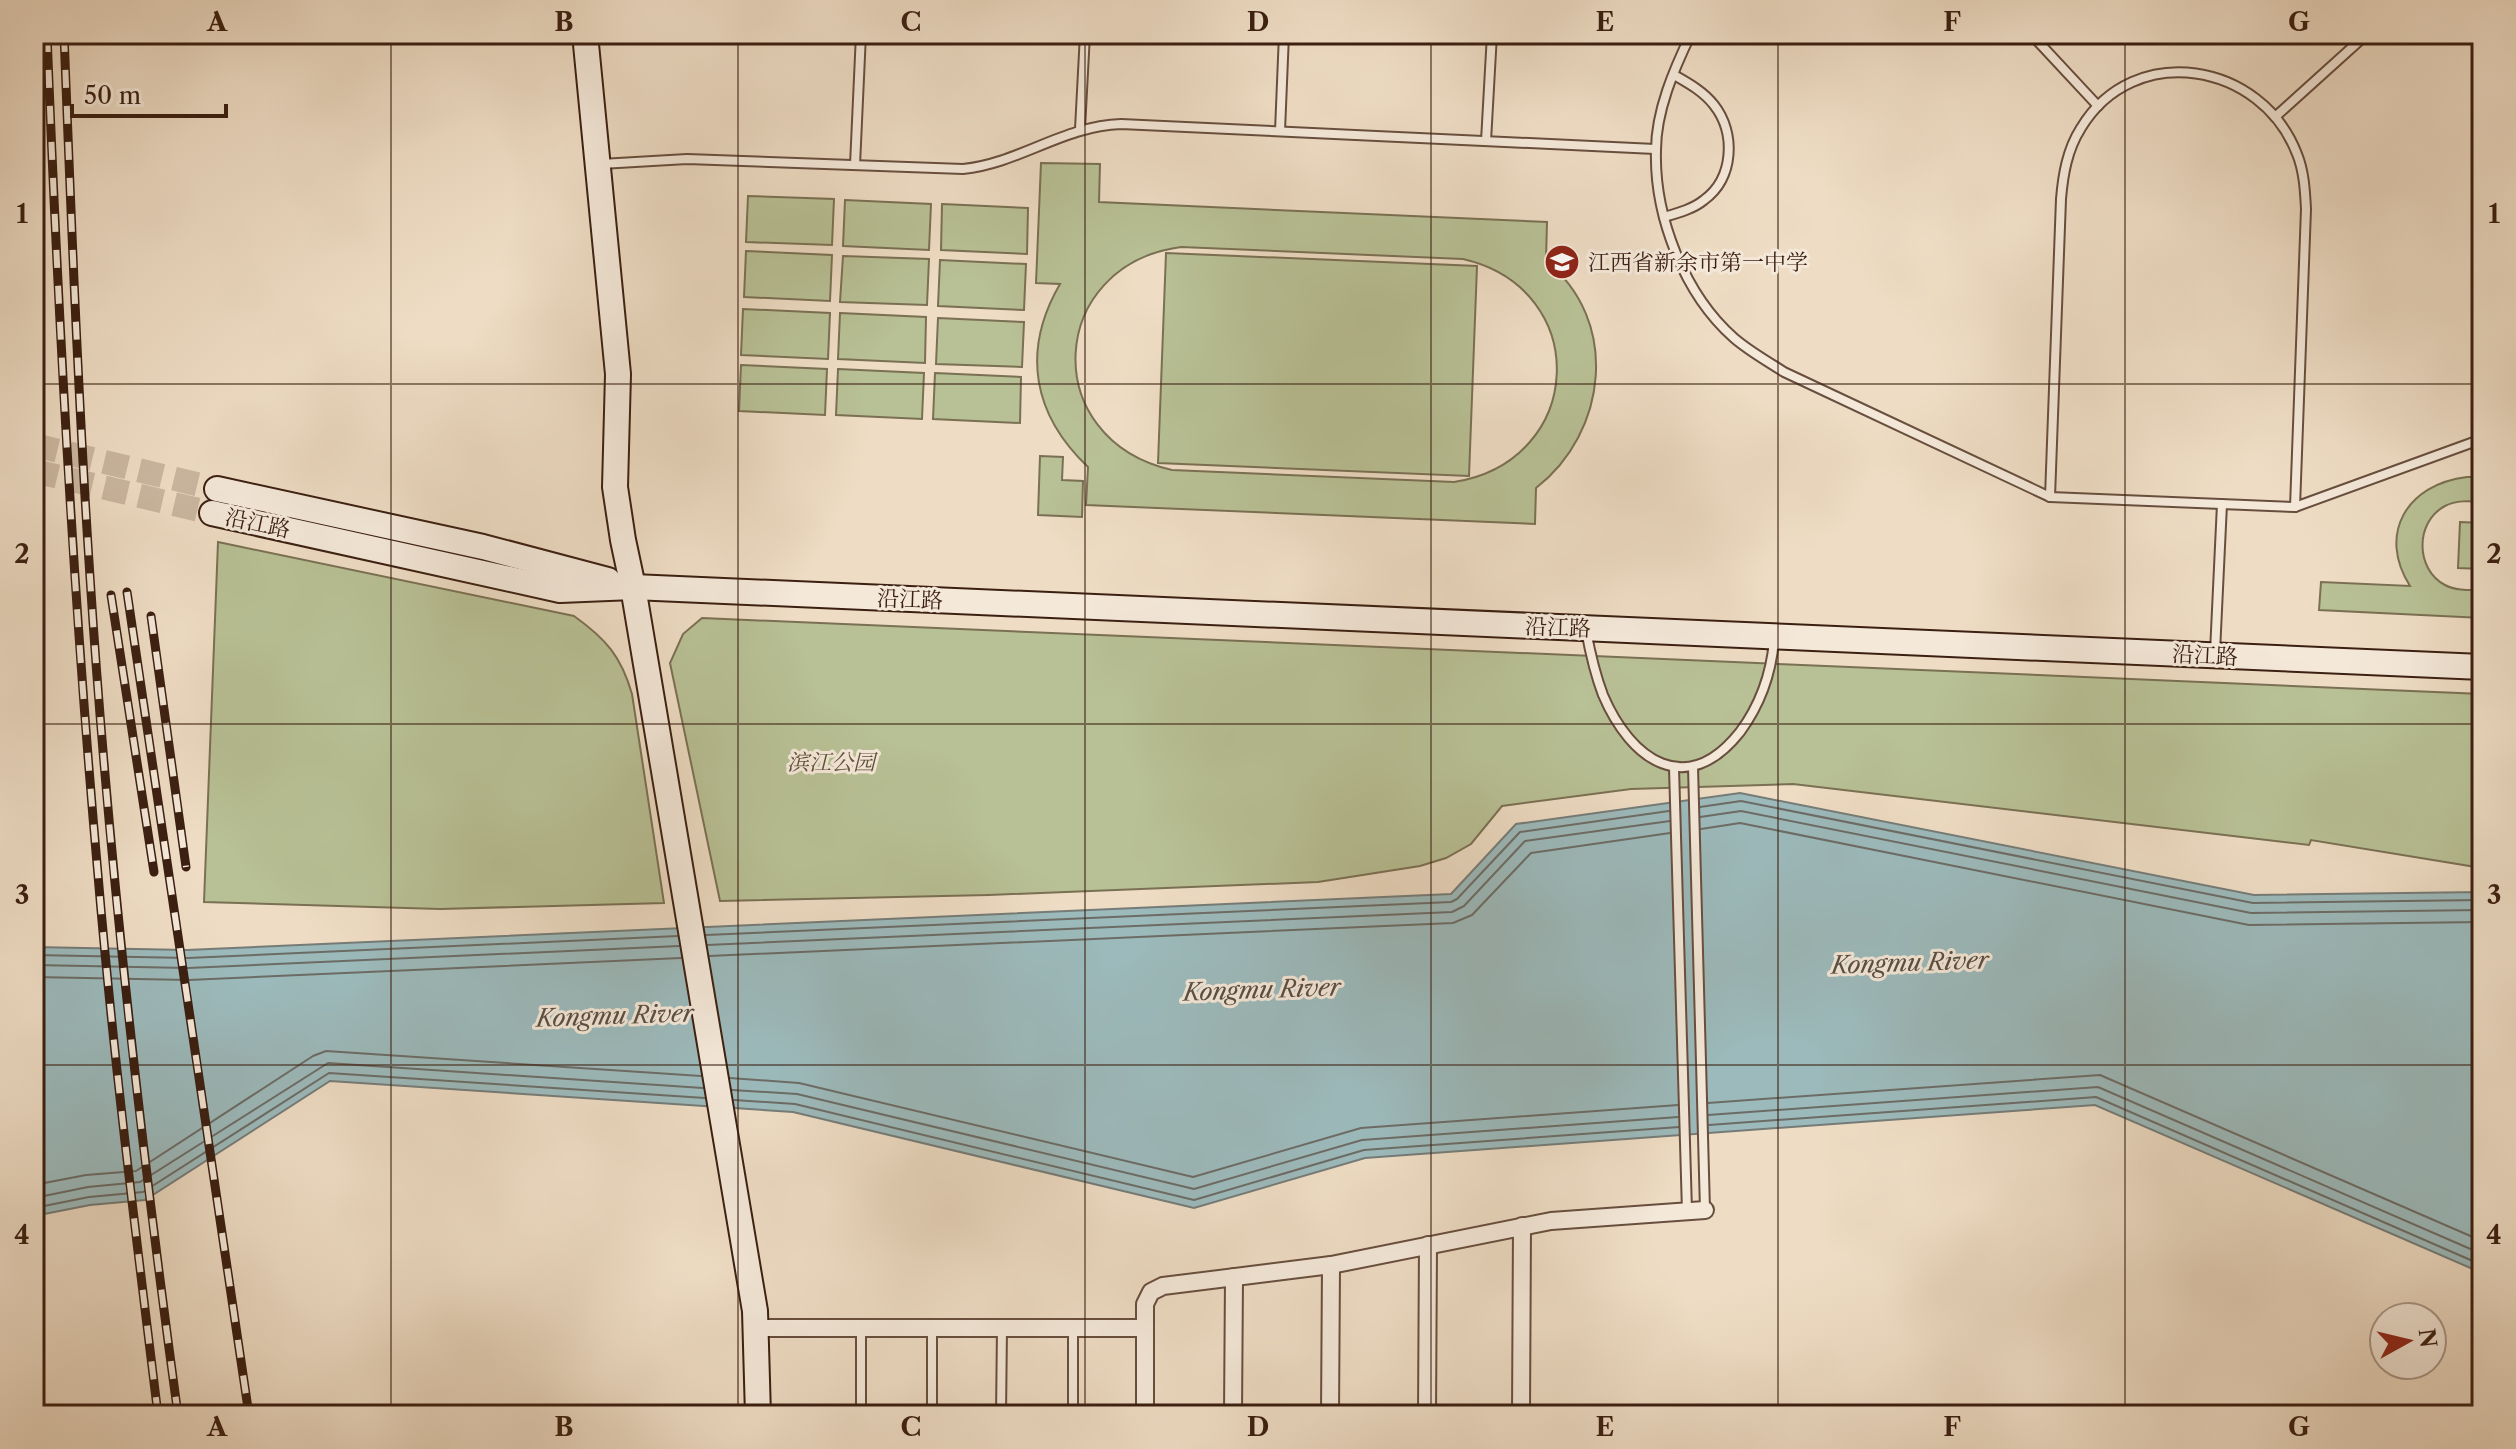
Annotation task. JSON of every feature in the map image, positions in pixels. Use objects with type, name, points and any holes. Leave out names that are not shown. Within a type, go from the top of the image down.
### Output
[{"type":"street","points":[[585,34],[618,374],[615,487],[681,866],[756,1328],[758,1415]]},
{"type":"street","name":"沿江路","points":[[217,489],[483,547],[633,587]]},
{"type":"street","name":"沿江路","points":[[212,513],[560,590],[633,587],[2482,667]]},
{"type":"street","points":[[1145,1415],[1145,1304],[1151,1292],[1163,1286],[1331,1265],[1522,1226],[1580,1218],[1705,1210]]},
{"type":"street","points":[[1521,1415],[1522,1226]]},
{"type":"street","points":[[1427,1415],[1428,1245]]},
{"type":"street","points":[[1330,1415],[1331,1265]]},
{"type":"street","points":[[1233,1415],[1234,1277]]},
{"type":"street","points":[[756,1328],[1145,1328]]},
{"type":"lane","points":[[855,165],[861,34]]},
{"type":"lane","points":[[1080,129],[1085,34]]},
{"type":"lane","points":[[1280,131],[1284,34]]},
{"type":"lane","points":[[1486,141],[1492,34]]},
{"type":"lane","points":[[1691,34],[1674,75],[1655,149],[1657,183],[1664,217],[1690,280],[1709,310],[1732,336],[1784,372],[2050,497],[2295,507],[2482,439]]},
{"type":"lane","points":[[2031,34],[2098,106]]},
{"type":"lane","points":[[2275,117],[2367,34]]},
{"type":"lane","points":[[2050,497],[2063,176],[2070,151],[2081,128],[2098,106],[2116,91],[2138,80],[2186,72],[2209,74],[2252,95],[2286,131],[2298,155],[2306,209],[2295,507]]},
{"type":"lane","points":[[1664,217],[1695,206],[1715,191],[1727,165],[1729,151],[1725,125],[1713,104],[1674,75]]},
{"type":"lane","points":[[599,164],[687,159],[948,169],[977,167],[1006,159],[1080,129],[1121,124],[1655,149]]},
{"type":"lane","points":[[2215,656],[2222,504]]},
{"type":"lane","points":[[1586,628],[1596,675],[1614,716],[1643,751],[1661,764],[1674,768],[1701,766],[1719,755],[1746,723],[1766,683],[1774,636]]},
{"type":"lane","points":[[1693,767],[1705,1210]]},
{"type":"lane","points":[[1674,768],[1687,1212]]},
{"type":"lane","points":[[861,1328],[861,1415]]},
{"type":"lane","points":[[932,1328],[932,1415]]},
{"type":"lane","points":[[1001,1415],[1002,1328]]},
{"type":"lane","points":[[1073,1328],[1073,1415]]},
{"type":"green space","points":[[1041,163],[1100,164],[1099,202],[1547,222],[1546,261],[1570,285],[1586,313],[1594,344],[1596,376],[1590,407],[1578,437],[1560,465],[1536,488],[1535,524],[1086,505],[1088,467],[1055,426],[1039,381],[1037,358],[1040,334],[1060,284],[1036,283]],"holes":[[[1181,247],[1463,259],[1505,276],[1535,304],[1552,337],[1557,374],[1549,410],[1529,443],[1498,468],[1454,482],[1172,470],[1128,452],[1098,425],[1080,391],[1076,354],[1084,317],[1104,285],[1137,260]]]},
{"type":"green space","points":[[748,196],[834,199],[832,245],[746,242]]},
{"type":"green space","points":[[845,200],[931,204],[929,250],[843,246]]},
{"type":"green space","points":[[942,204],[1028,208],[1027,254],[941,250]]},
{"type":"green space","points":[[746,251],[832,255],[830,301],[744,297]]},
{"type":"green space","points":[[1166,253],[1477,266],[1469,476],[1158,463]]},
{"type":"green space","points":[[843,256],[929,259],[927,305],[840,302]]},
{"type":"green space","points":[[940,260],[1026,264],[1024,310],[938,306]]},
{"type":"green space","points":[[743,309],[830,313],[828,359],[741,355]]},
{"type":"green space","points":[[840,313],[926,317],[925,363],[838,359]]},
{"type":"green space","points":[[938,318],[1024,322],[1022,367],[936,364]]},
{"type":"green space","points":[[741,365],[827,369],[825,415],[739,411]]},
{"type":"green space","points":[[838,369],[924,373],[922,419],[836,415]]},
{"type":"green space","points":[[935,373],[1021,377],[1020,423],[933,419]]},
{"type":"green space","points":[[1040,456],[1063,457],[1062,480],[1083,481],[1082,517],[1038,515]]},
{"type":"green space","points":[[2467,477],[2482,477],[2482,502],[2458,502],[2435,513],[2428,523],[2422,546],[2428,568],[2435,578],[2454,588],[2482,590],[2482,618],[2319,610],[2321,582],[2410,586],[2397,548],[2398,531],[2404,515],[2414,501],[2428,490]]},
{"type":"green space","points":[[2460,522],[2482,523],[2482,569],[2458,568]]},
{"type":"green space","points":[[218,542],[574,616],[585,624],[611,649],[623,669],[632,694],[664,903],[440,909],[204,902]]},
{"type":"green space","name":"滨江公园","points":[[702,618],[2482,694],[2482,868],[2311,840],[2309,845],[1793,784],[1631,789],[1502,806],[1471,844],[1446,858],[1420,866],[1318,882],[989,895],[720,901],[670,663],[683,634]]},
{"type":"water","name":"Kongmu River","points":[[1740,793],[2254,895],[2482,892],[2482,1273],[2095,1105],[1365,1158],[1194,1208],[793,1112],[330,1081],[145,1200],[90,1205],[34,1216],[34,947],[187,950],[1451,894],[1516,824]]},
{"type":"tunnel","points":[[34,445],[217,489]]},
{"type":"tunnel","points":[[34,471],[212,513]]},
{"type":"railway","points":[[47,34],[67,455],[89,770],[118,1078],[158,1415]]},
{"type":"railway","points":[[64,34],[82,441],[97,682],[138,1102],[178,1415]]},
{"type":"railway","points":[[34,63],[39,179]]},
{"type":"railway","points":[[127,592],[249,1415]]},
{"type":"railway","points":[[111,595],[154,872]]},
{"type":"railway","points":[[151,616],[186,867]]},
{"type":"place","name":"江西省新余市第一中学","points":[[1562,262]]}]
